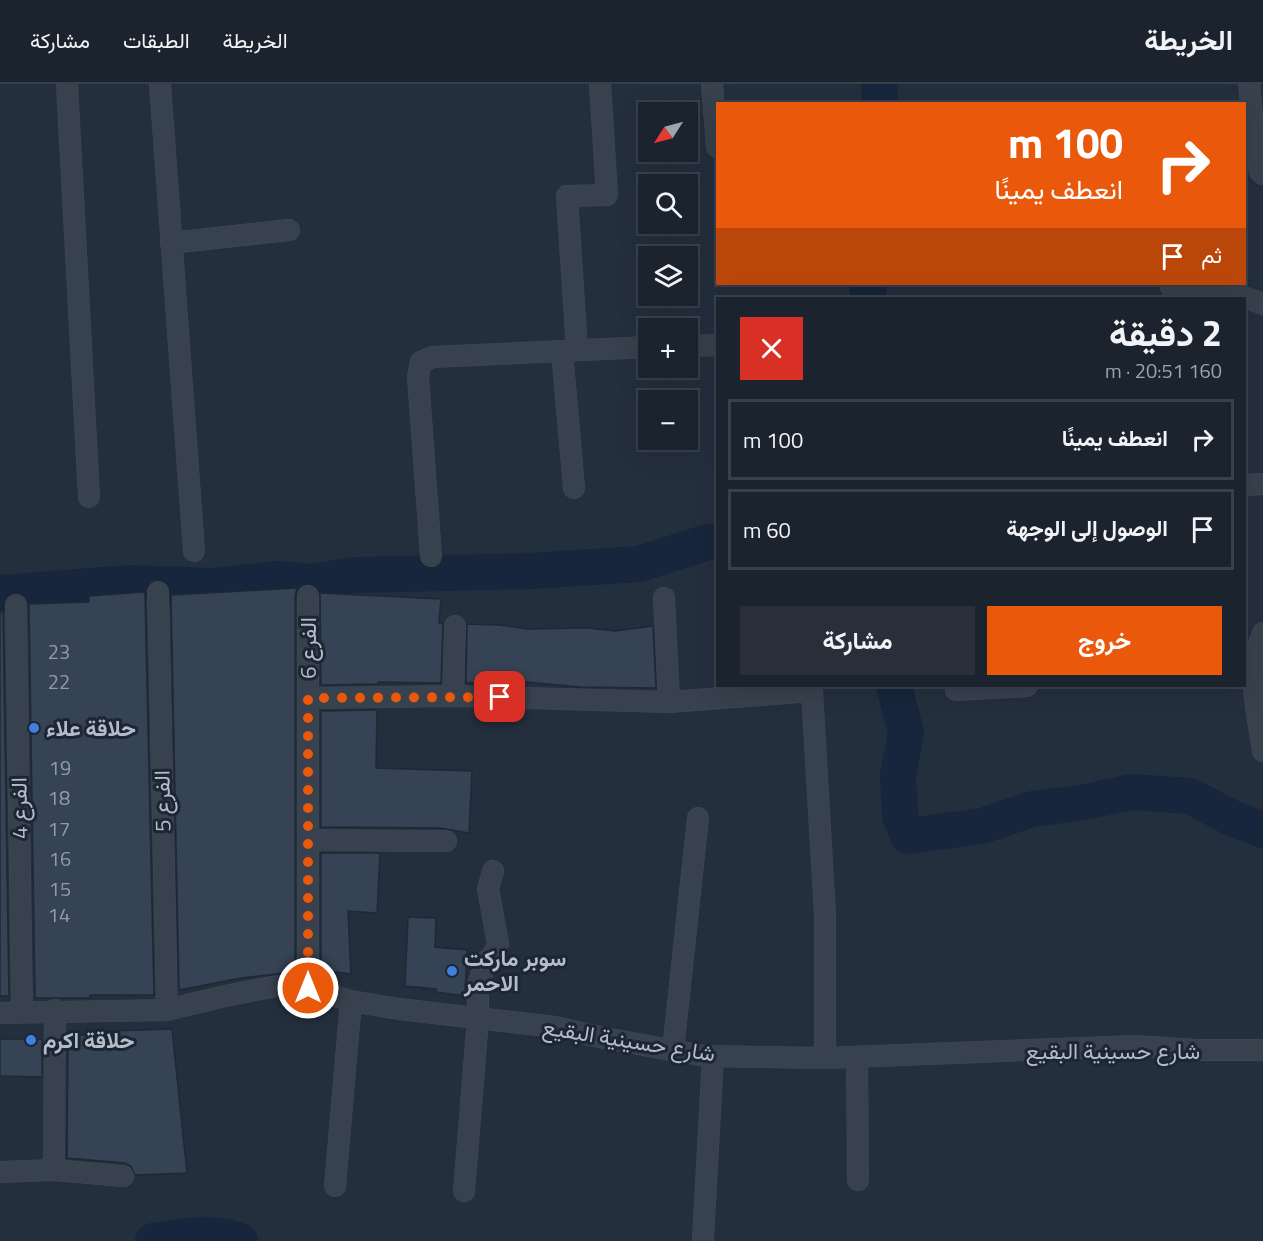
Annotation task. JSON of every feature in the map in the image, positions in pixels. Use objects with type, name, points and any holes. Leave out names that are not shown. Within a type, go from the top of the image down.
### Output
[{"type":"street","points":[[67,84],[89,497]]},
{"type":"street","points":[[160,84],[194,551]]},
{"type":"street","points":[[574,488],[567,196],[607,195],[600,84]]},
{"type":"street","points":[[712,84],[716,134]]},
{"type":"street","points":[[1249,84],[1254,136],[1260,172],[1263,174]]},
{"type":"street","points":[[171,243],[290,230]]},
{"type":"street","points":[[1171,287],[1243,297]]},
{"type":"street","points":[[1246,298],[1263,304]]},
{"type":"street","points":[[698,346],[716,345]]},
{"type":"street","points":[[431,556],[418,377],[421,362],[433,357],[638,347]]},
{"type":"street","points":[[1246,485],[1263,484]]},
{"type":"street","name":"الفرع 5","points":[[158,592],[167,1010]]},
{"type":"street","name":"الفرع 6","points":[[308,596],[308,988]]},
{"type":"street","points":[[664,598],[669,702]]},
{"type":"street","name":"الفرع 4","points":[[16,605],[22,1011]]},
{"type":"street","points":[[453,696],[455,626]]},
{"type":"street","points":[[1263,633],[1256,646],[1248,673],[1263,752]]},
{"type":"street","points":[[956,690],[1010,687]]},
{"type":"street","points":[[308,698],[453,696],[669,702],[812,688],[825,915],[825,1058]]},
{"type":"street","points":[[673,1050],[698,818]]},
{"type":"street","points":[[308,840],[446,841]]},
{"type":"street","points":[[464,1191],[478,1019],[478,985],[486,961],[492,957],[498,944],[488,889],[493,871]]},
{"type":"street","name":"شارع حسينية البقيع","points":[[0,1012],[167,1010],[225,996],[277,987],[308,988],[351,1001],[555,1027],[604,1038],[713,1056],[825,1058],[1135,1046],[1197,1050],[1263,1050]]},
{"type":"street","points":[[335,1185],[351,1001]]},
{"type":"street","points":[[54,1170],[56,1010]]},
{"type":"street","points":[[703,1239],[713,1056]]},
{"type":"street","points":[[857,1057],[858,1180]]},
{"type":"street","points":[[0,1172],[54,1170],[123,1176]]},
{"type":"building","points":[[297,588],[295,596],[295,972],[241,978],[179,990],[171,595]]},
{"type":"building","points":[[144,592],[154,995],[35,998],[29,604],[89,602],[89,596]]},
{"type":"building","points":[[320,593],[441,599],[439,623],[443,623],[441,683],[378,682],[378,684],[321,685]]},
{"type":"building","points":[[0,612],[3,612],[9,996],[0,996]]},
{"type":"building","points":[[467,624],[528,629],[587,628],[615,631],[653,626],[656,688],[580,687],[526,682],[466,683]]},
{"type":"building","points":[[377,710],[376,768],[472,771],[469,833],[440,828],[321,827],[321,711]]},
{"type":"building","points":[[321,853],[380,853],[377,913],[348,911],[351,974],[321,970]]},
{"type":"building","points":[[408,917],[436,918],[435,947],[467,950],[465,996],[436,992],[436,989],[405,986]]},
{"type":"building","points":[[172,1029],[187,1173],[135,1175],[131,1166],[125,1163],[67,1158],[68,1036],[108,1034],[108,1031]]},
{"type":"building","points":[[0,1039],[42,1039],[42,1077],[0,1076]]},
{"type":"waterway","points":[[879,84],[880,102]]},
{"type":"waterway","points":[[868,285],[868,297]]},
{"type":"waterway","points":[[0,593],[129,583],[212,586],[278,579],[311,582],[355,575],[531,571],[639,564],[708,542],[716,542]]},
{"type":"waterway","points":[[894,687],[906,733],[898,775],[900,816],[908,836],[982,826],[1032,809],[1080,803],[1132,792],[1190,796],[1230,817],[1263,830]]},
{"type":"waterway","points":[[153,1241],[209,1235],[240,1241]]},
{"type":"place","name":"حلاقة علاء","points":[[34,728]]},
{"type":"place","name":"سوبر ماركت الاحمر","points":[[452,971]]},
{"type":"place","name":"حلاقة اكرم","points":[[31,1040]]},
{"type":"route","points":[[308,988],[308,698],[500,697]]}]
